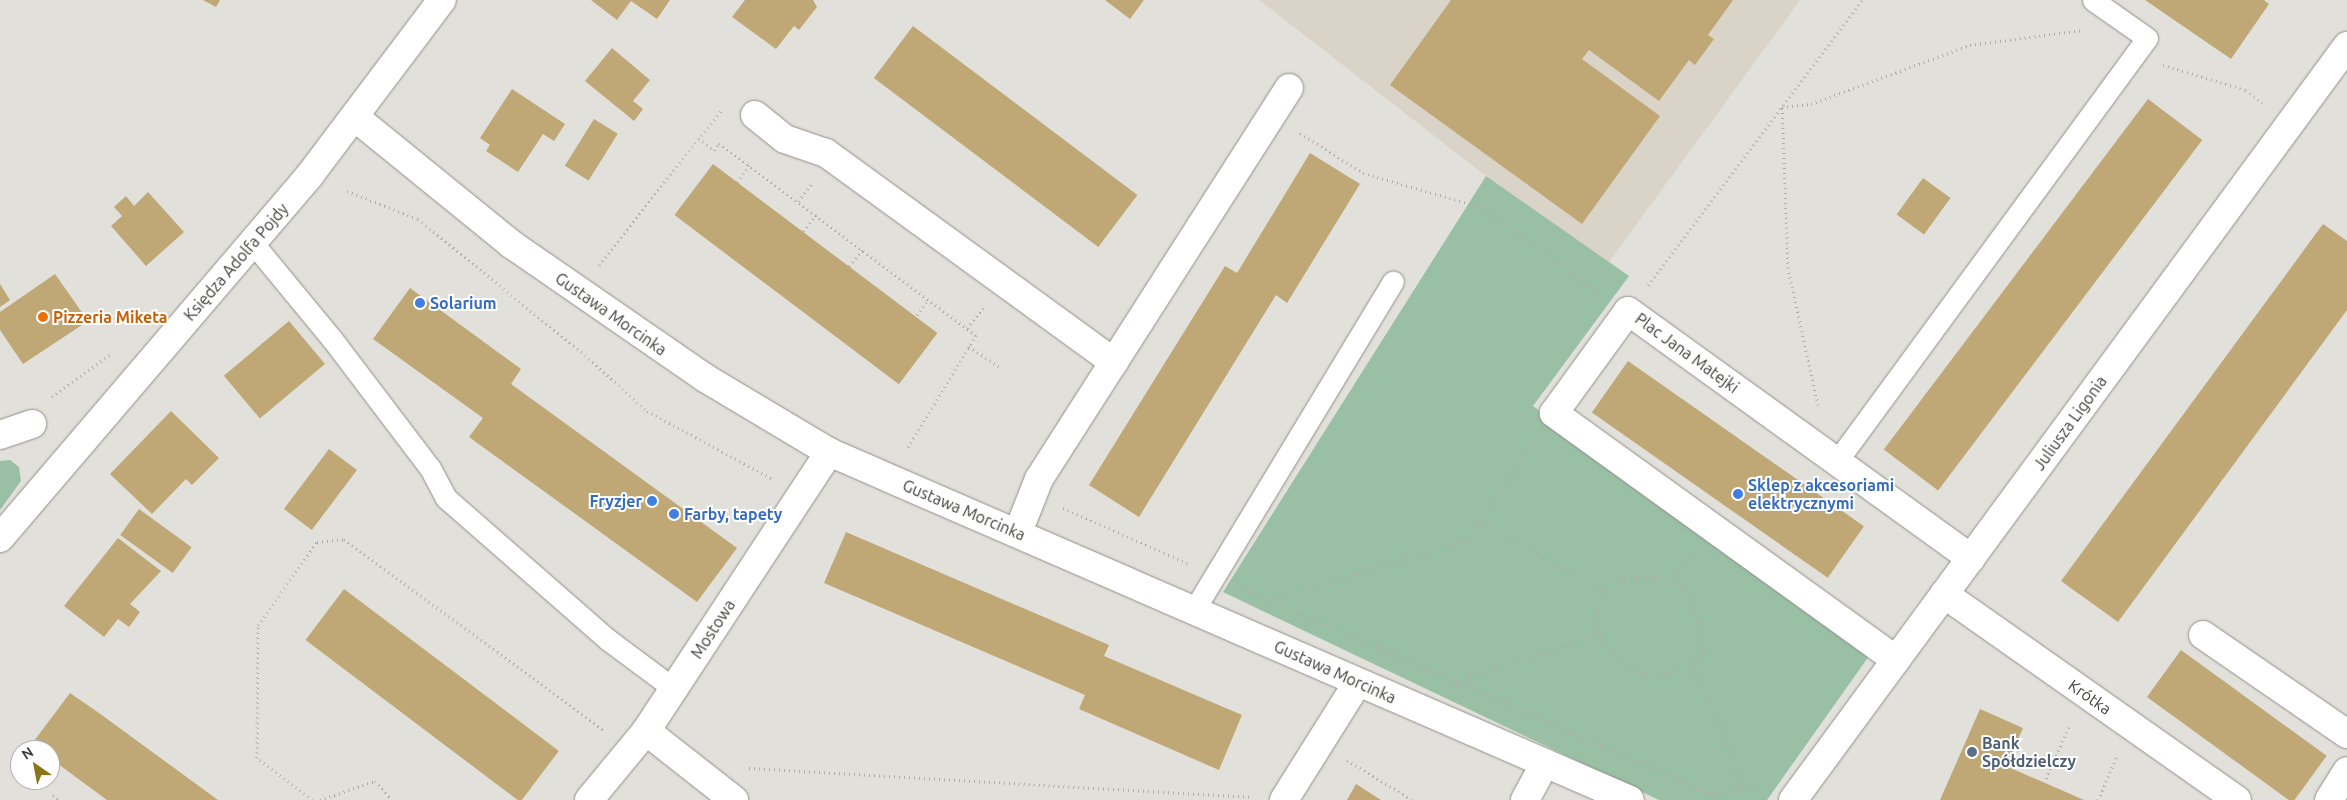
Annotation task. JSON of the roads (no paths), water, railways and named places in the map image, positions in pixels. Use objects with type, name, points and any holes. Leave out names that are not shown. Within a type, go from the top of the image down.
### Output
[{"type":"street","name":"Księdza Adolfa Pojdy","points":[[0,538],[356,118],[442,0]]},
{"type":"street","name":"Juliusza Ligonia","points":[[1792,800],[2347,46]]},
{"type":"street","points":[[1018,532],[1032,494],[1289,88]]},
{"type":"street","points":[[755,115],[785,139],[826,152],[1114,362]]},
{"type":"street","name":"Gustawa Morcinka","points":[[356,118],[511,244],[705,378],[829,452],[1018,532],[1630,800]]},
{"type":"street","name":"Plac Jana Matejki","points":[[1896,660],[1554,413],[1628,311],[1971,558]]},
{"type":"street","points":[[0,434],[32,424]]},
{"type":"street","name":"Mostowa","points":[[589,800],[646,731],[829,452]]},
{"type":"street","name":"Krótka","points":[[1944,594],[2237,800]]},
{"type":"street","points":[[2203,635],[2347,734]]},
{"type":"street","points":[[1285,799],[1358,682]]},
{"type":"street","points":[[646,731],[734,800]]},
{"type":"street","points":[[1525,800],[1545,763]]},
{"type":"street","points":[[2329,800],[2347,771]]},
{"type":"lane","points":[[1833,458],[2147,38],[2093,0]]},
{"type":"lane","points":[[252,242],[332,339],[430,468],[446,498],[607,638],[674,689]]},
{"type":"lane","points":[[1194,610],[1393,282]]},
{"type":"place","name":"Solarium","points":[[420,303]]},
{"type":"place","name":"Pizzeria Miketa","points":[[43,317]]},
{"type":"place","name":"Sklep z akcesoriami elektrycznymi","points":[[1738,494]]},
{"type":"place","name":"Fryzjer","points":[[652,501]]},
{"type":"place","name":"Farby, tapety","points":[[674,514]]},
{"type":"place","name":"Bank Spółdzielczy","points":[[1972,752]]}]
